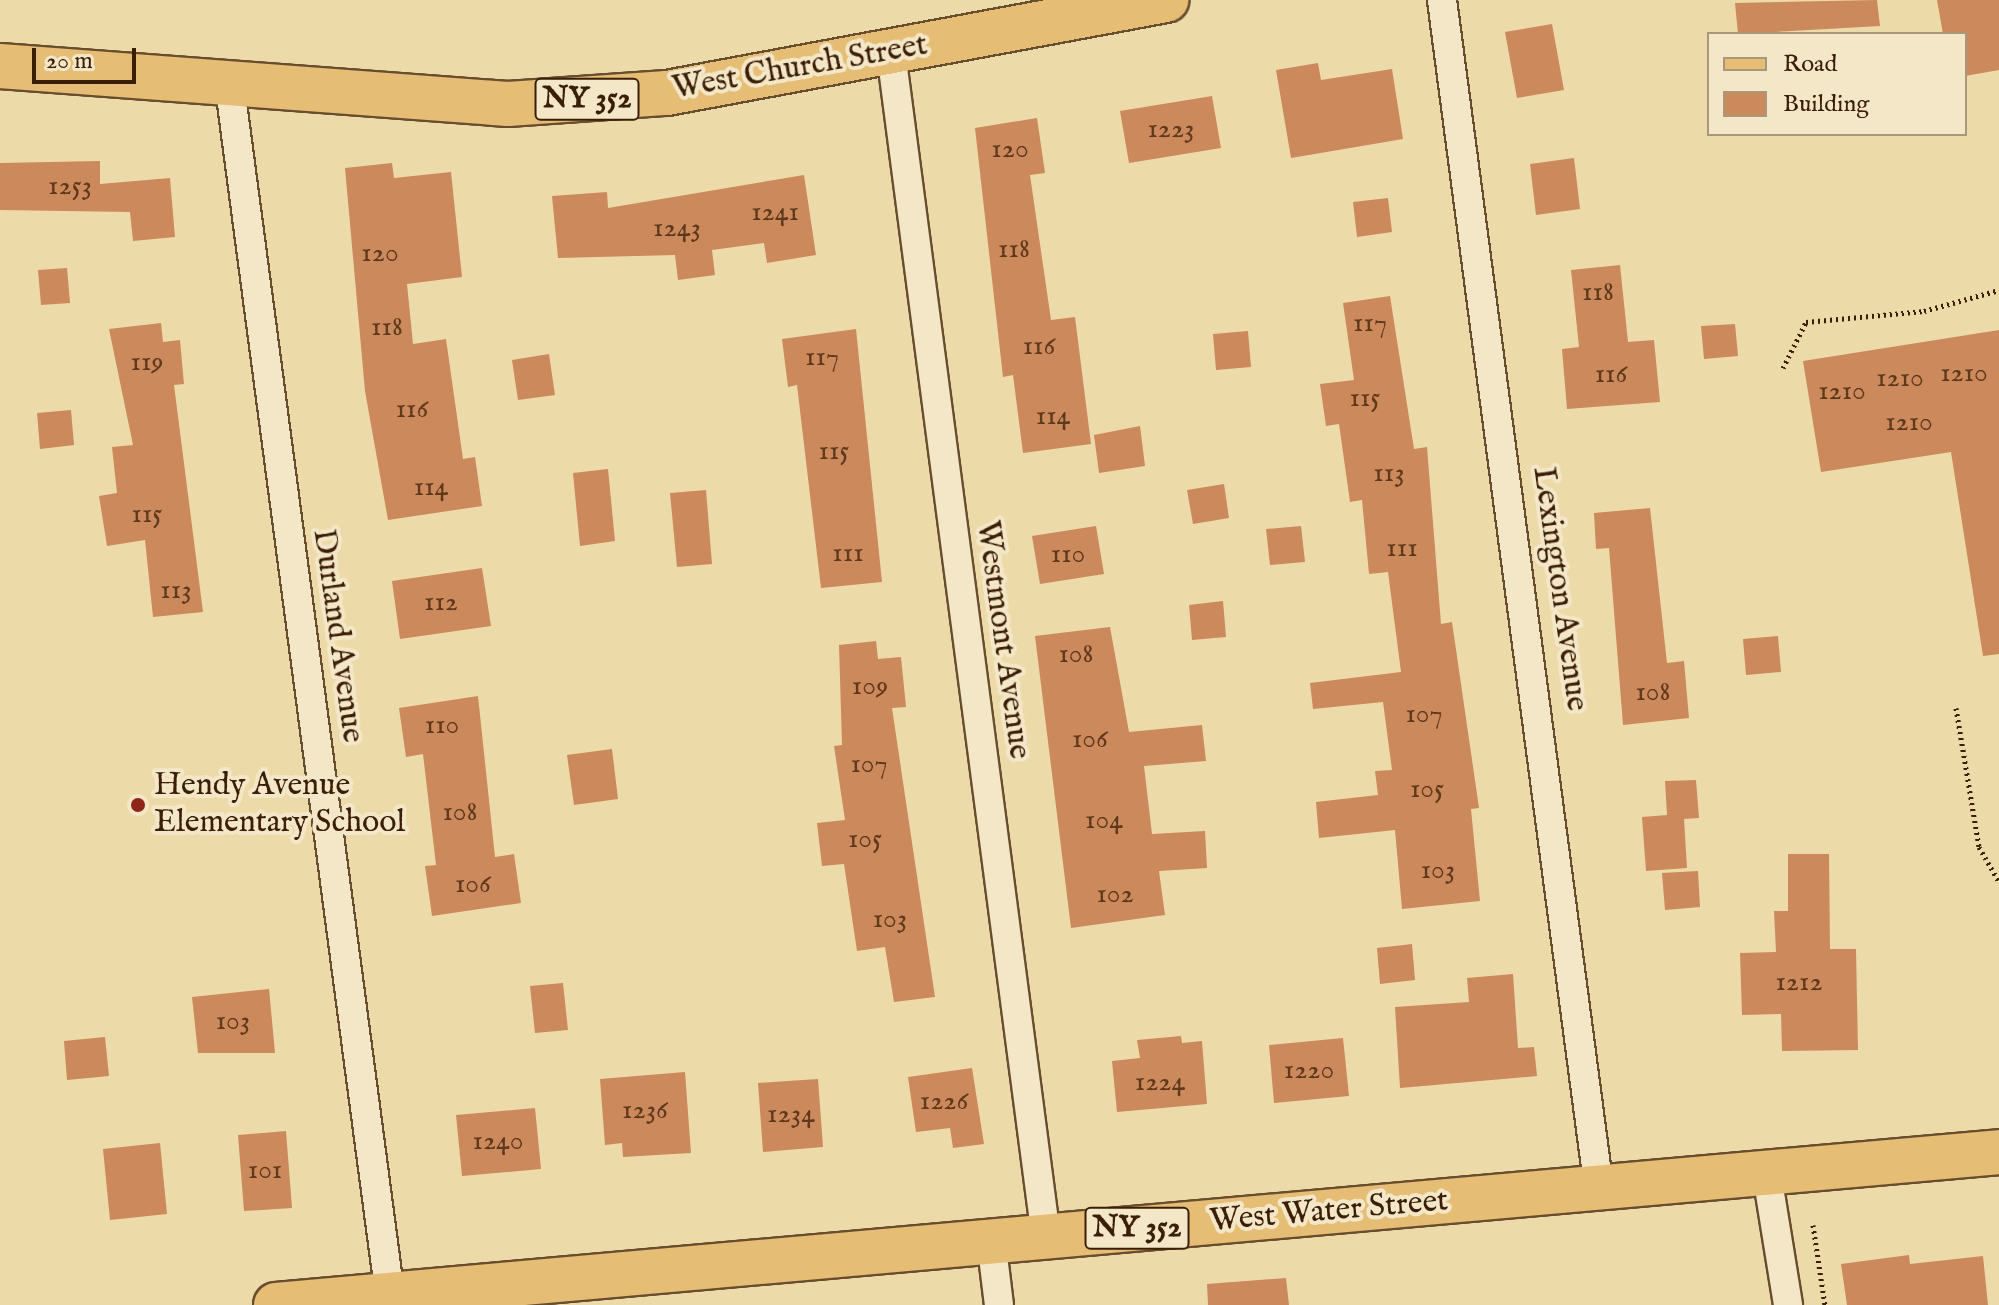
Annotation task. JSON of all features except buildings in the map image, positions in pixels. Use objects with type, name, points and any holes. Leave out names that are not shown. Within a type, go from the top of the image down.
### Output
[{"type":"main road","name":"West Church Street","points":[[0,66],[508,104],[667,93],[1166,0]]},
{"type":"main road","name":"West Water Street","points":[[276,1305],[390,1296],[464,1298],[991,1240],[1767,1175],[1999,1152]]},
{"type":"street","name":"Lexington Avenue","points":[[1442,0],[1599,1189]]},
{"type":"street","name":"Westmont Avenue","points":[[891,53],[1046,1236]]},
{"type":"street","name":"Durland Avenue","points":[[229,81],[390,1296]]},
{"type":"street","points":[[1767,1175],[1788,1305]]},
{"type":"street","points":[[991,1240],[999,1305]]},
{"type":"path","points":[[1783,368],[1806,322],[1924,311],[1999,290]]},
{"type":"path","points":[[1956,708],[1979,847],[1999,881]]},
{"type":"path","points":[[1813,1225],[1825,1305]]},
{"type":"place","name":"Hendy Avenue Elementary School","points":[[138,805]]}]
